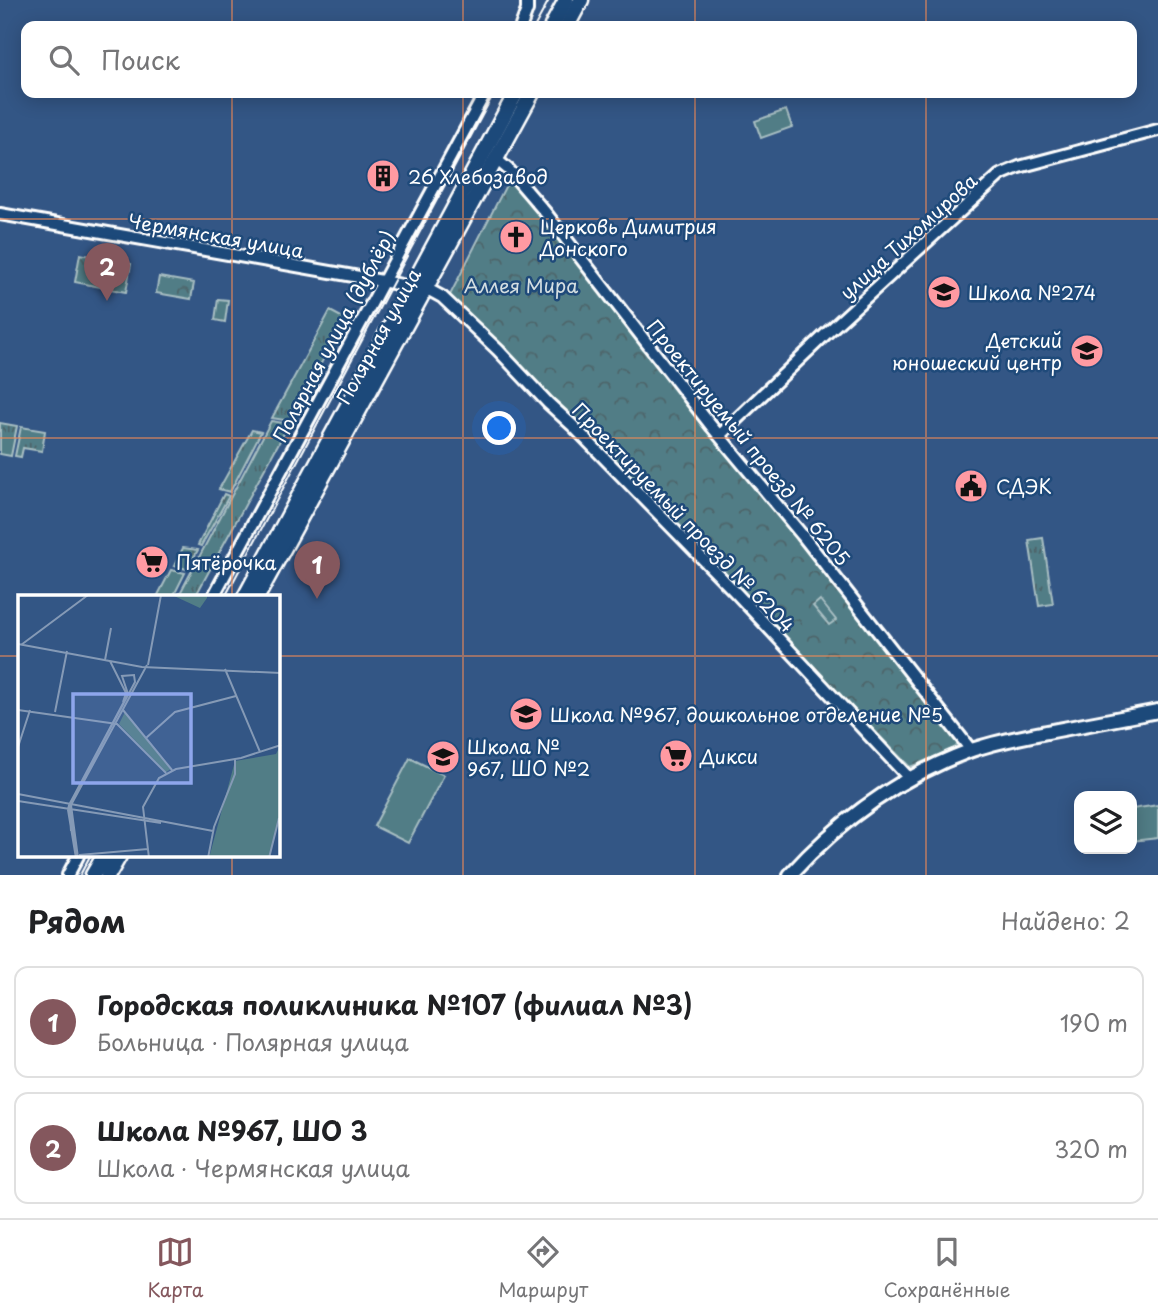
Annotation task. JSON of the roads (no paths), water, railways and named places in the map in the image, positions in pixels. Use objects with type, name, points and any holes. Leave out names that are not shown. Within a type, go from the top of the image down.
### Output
[{"type":"main road","points":[[555,21],[566,0]]},
{"type":"main road","points":[[570,21],[581,0]]},
{"type":"main road","name":"Полярная улица","points":[[258,595],[379,372],[514,98]]},
{"type":"main road","name":"Полярная улица","points":[[245,595],[529,98]]},
{"type":"main road","points":[[93,875],[103,858]]},
{"type":"main road","points":[[108,875],[117,858]]},
{"type":"street","name":"Полярная улица (дублёр)","points":[[214,595],[482,98]]},
{"type":"street","name":"улица Тихомирова","points":[[720,435],[999,175],[1019,167],[1158,130]]},
{"type":"street","name":"Проектируемый проезд № 6205","points":[[496,159],[509,170],[552,222],[971,750]]},
{"type":"street","name":"Чермянская улица","points":[[0,214],[418,289]]},
{"type":"street","name":"Проектируемый проезд № 6204","points":[[418,289],[442,297],[498,350],[737,594],[909,778]]},
{"type":"street","points":[[790,875],[843,823],[870,803],[931,766],[971,750],[1013,739],[1158,711]]},
{"type":"street","points":[[68,875],[77,858]]},
{"type":"tram line","points":[[538,21],[549,0]]},
{"type":"tram line","points":[[226,595],[491,98]]},
{"type":"tram line","points":[[80,875],[89,858]]},
{"type":"place","name":"26 Хлебозавод","points":[[383,176]]},
{"type":"place","name":"Церковь Димитрия Донского","points":[[516,237]]},
{"type":"place","name":"Школа №274","points":[[944,292]]},
{"type":"place","name":"Школа №967, ШО 3","points":[[107,301]]},
{"type":"place","name":"Детский юношеский центр","points":[[1087,351]]},
{"type":"place","name":"СДЭК","points":[[971,486]]},
{"type":"place","name":"Пятёрочка","points":[[152,562]]},
{"type":"place","name":"Городская поликлиника №107 (филиал №3)","points":[[317,599]]},
{"type":"place","name":"Школа №967, дошкольное отделение №5","points":[[526,714]]},
{"type":"place","name":"Дикси","points":[[676,756]]},
{"type":"place","name":"Школа № 967, ШО №2","points":[[443,757]]},
{"type":"park label","name":"Аллея Мира","points":[[521,285]]}]
